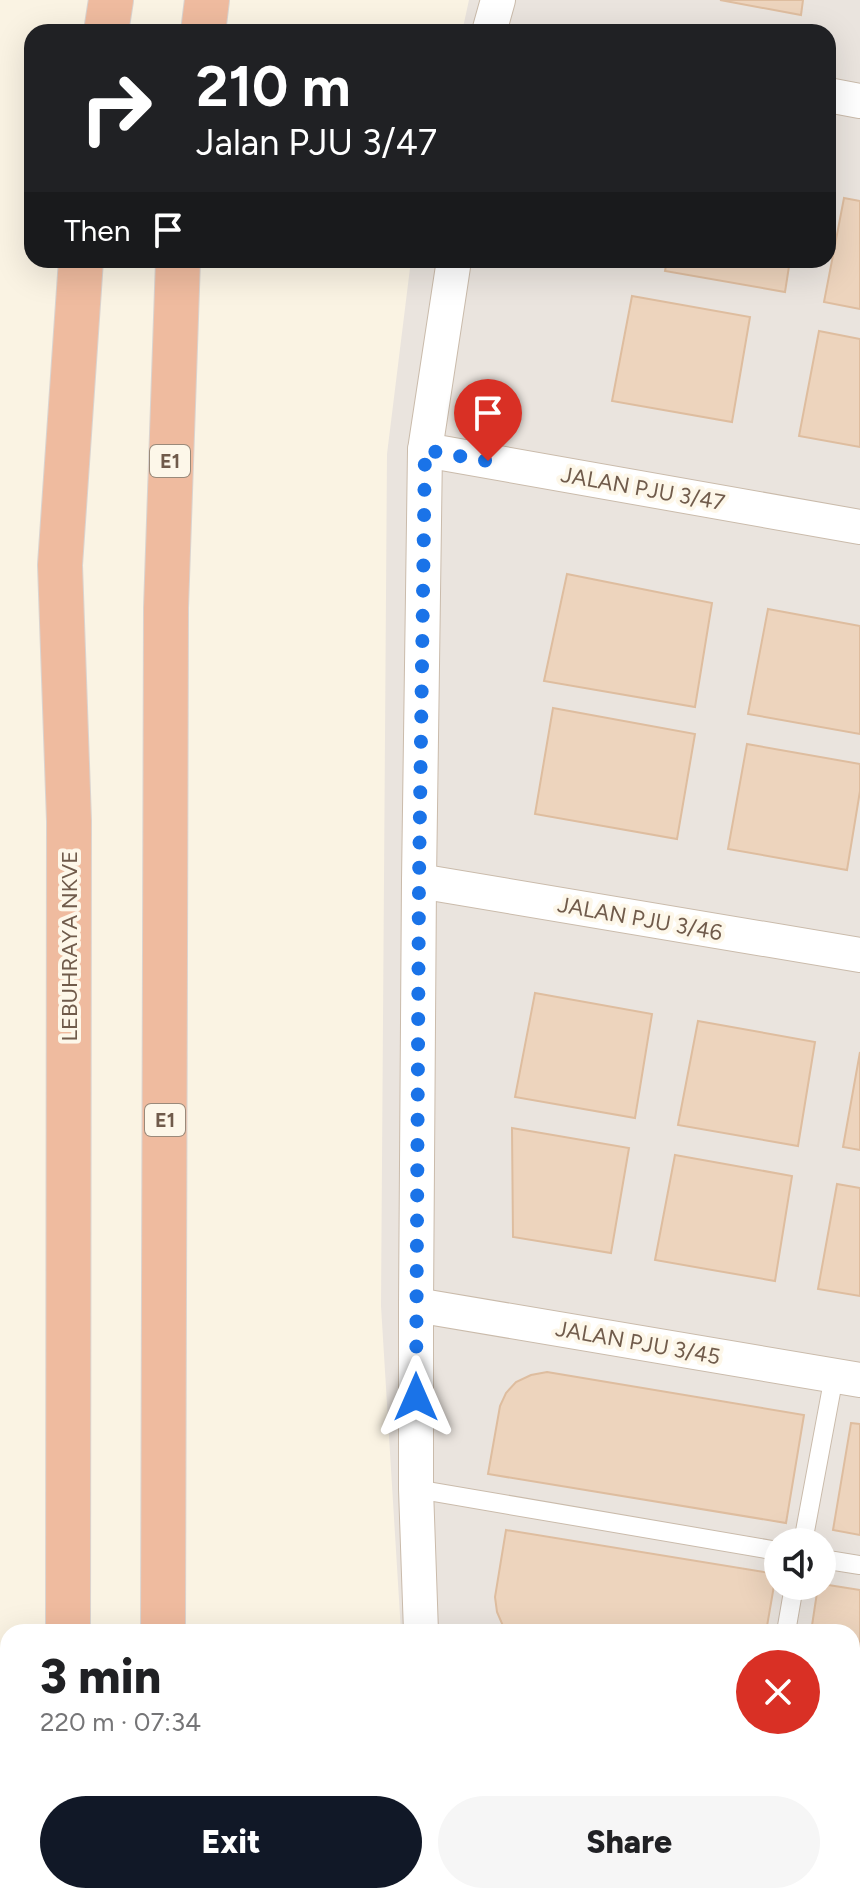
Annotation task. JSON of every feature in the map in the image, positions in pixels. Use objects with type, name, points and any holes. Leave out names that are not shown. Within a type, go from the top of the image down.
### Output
[{"type":"highway","points":[[107,24],[111,0]]},
{"type":"highway","points":[[204,24],[207,0]]},
{"type":"highway","name":"LEBUHRAYA NKVE","points":[[68,1624],[69,821],[60,565],[80,268]]},
{"type":"highway","name":"E1","points":[[163,1624],[166,624],[178,268]]},
{"type":"street","points":[[491,24],[498,0]]},
{"type":"street","points":[[836,96],[860,101]]},
{"type":"street","points":[[421,1624],[416,1489],[416,1305],[425,450],[453,268]]},
{"type":"street","name":"JALAN PJU 3/47","points":[[425,450],[860,527]]},
{"type":"street","name":"JALAN PJU 3/46","points":[[419,881],[860,955]]},
{"type":"street","name":"JALAN PJU 3/45","points":[[416,1305],[847,1378]]},
{"type":"lane","points":[[807,1528],[847,1378]]},
{"type":"lane","points":[[416,1489],[764,1549]]},
{"type":"lane","points":[[836,1561],[860,1565]]},
{"type":"lane","points":[[787,1624],[792,1600]]},
{"type":"shaded area","points":[[469,0],[860,0],[860,1624],[401,1624],[381,1306],[387,454],[410,268],[836,268],[836,24],[464,24]]},
{"type":"building","points":[[720,0],[803,0],[801,15]]},
{"type":"building","points":[[844,198],[860,201],[860,309],[824,302],[831,268],[836,268],[836,240]]},
{"type":"building","points":[[666,268],[789,268],[785,292],[665,271]]},
{"type":"building","points":[[632,296],[750,317],[732,422],[612,401]]},
{"type":"building","points":[[819,331],[860,339],[860,447],[799,436]]},
{"type":"building","points":[[567,574],[712,603],[695,707],[544,681]]},
{"type":"building","points":[[768,609],[860,626],[860,734],[748,714]]},
{"type":"building","points":[[553,708],[695,734],[677,839],[535,814]]},
{"type":"building","points":[[747,744],[860,764],[860,791],[847,870],[728,849]]},
{"type":"building","points":[[535,993],[652,1014],[635,1118],[515,1097]]},
{"type":"building","points":[[698,1021],[815,1042],[798,1146],[678,1125]]},
{"type":"building","points":[[860,1052],[860,1150],[843,1147]]},
{"type":"building","points":[[512,1128],[629,1148],[611,1253],[513,1237]]},
{"type":"building","points":[[675,1155],[792,1176],[775,1281],[655,1260]]},
{"type":"building","points":[[837,1184],[860,1188],[860,1296],[818,1289]]},
{"type":"building","points":[[547,1372],[804,1415],[786,1523],[488,1474],[500,1406],[506,1393],[516,1382]]},
{"type":"building","points":[[851,1423],[860,1424],[860,1535],[833,1528]]},
{"type":"building","points":[[506,1530],[764,1572],[764,1600],[772,1600],[767,1624],[502,1624],[495,1597]]},
{"type":"building","points":[[836,1586],[860,1590],[860,1624],[812,1624],[816,1600],[836,1600]]},
{"type":"route","points":[[416,1397],[425,450],[488,461]]}]
